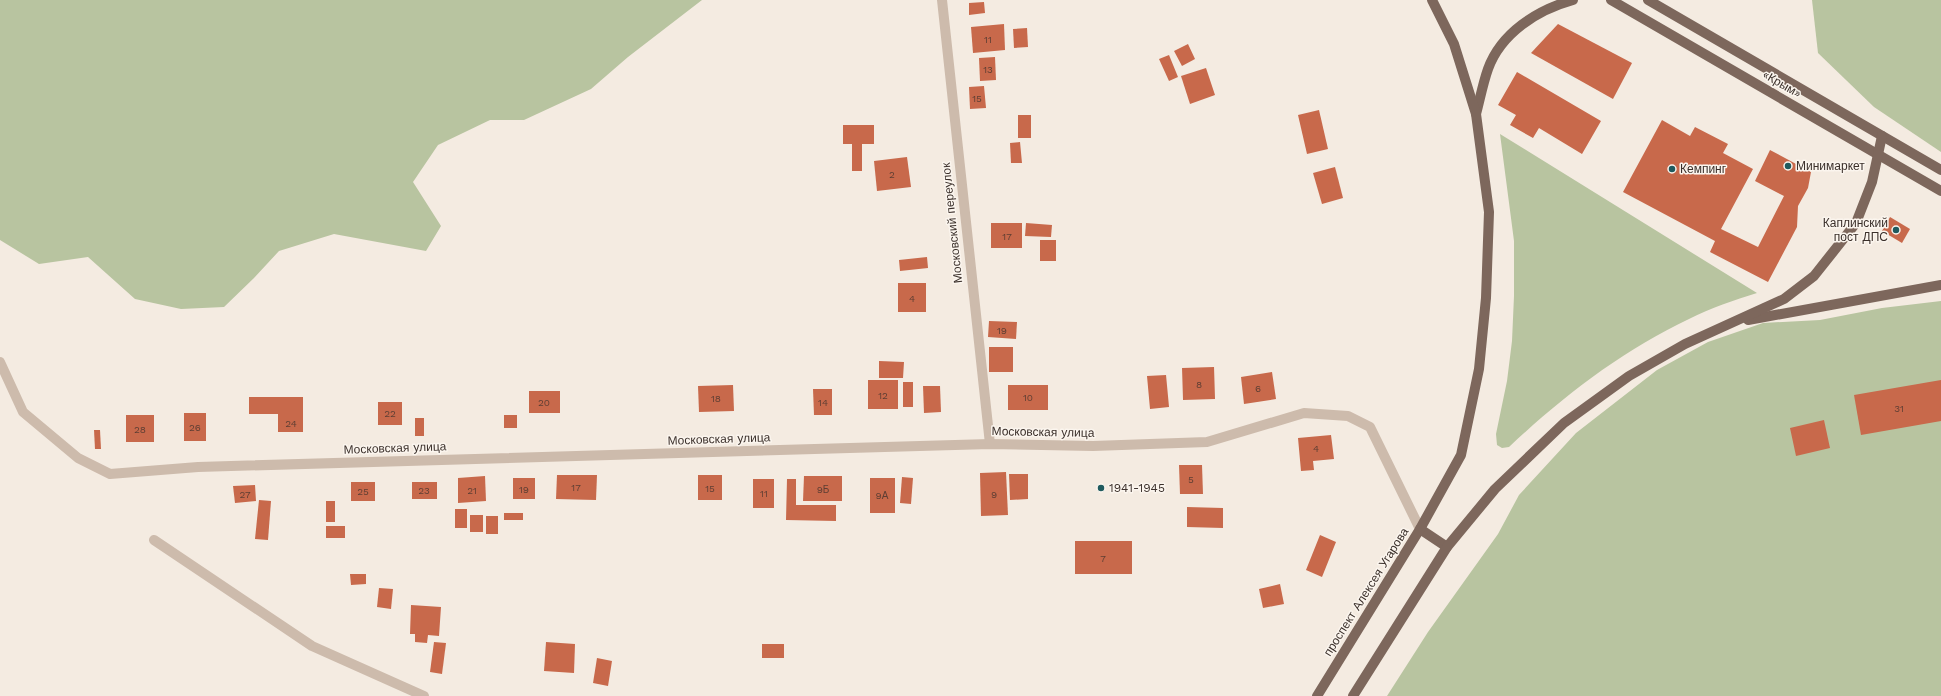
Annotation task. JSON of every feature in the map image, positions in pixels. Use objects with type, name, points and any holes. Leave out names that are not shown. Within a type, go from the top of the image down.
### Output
[{"type":"main road","points":[[1420,529],[1461,454],[1480,369],[1486,298],[1489,212],[1476,114],[1454,44],[1432,0]]},
{"type":"main road","points":[[1476,114],[1488,69],[1498,49],[1523,23],[1548,10],[1573,0]]},
{"type":"main road","name":"«Крым»","points":[[1611,0],[1941,191]]},
{"type":"main road","name":"«Крым»","points":[[1648,0],[1941,170]]},
{"type":"main road","points":[[1353,696],[1447,547],[1495,488],[1564,423],[1629,376],[1685,344],[1784,299],[1814,276],[1856,223],[1872,182],[1882,136]]},
{"type":"main road","points":[[1734,323],[1941,285]]},
{"type":"main road","name":"проспект Алексея Угарова","points":[[1317,696],[1420,529],[1447,547]]},
{"type":"street","name":"Московский переулок","points":[[942,0],[990,444]]},
{"type":"street","name":"Московская улица","points":[[0,362],[23,412],[78,458],[110,474],[198,467],[990,444],[1093,446],[1207,442],[1304,413],[1348,416],[1370,427],[1420,529]]},
{"type":"street","points":[[154,540],[312,646],[424,696]]},
{"type":"green space","points":[[0,0],[702,0],[628,57],[591,89],[524,120],[490,120],[438,145],[413,182],[441,226],[426,251],[334,234],[279,251],[224,307],[181,309],[135,299],[88,257],[39,264],[0,240]]},
{"type":"green space","points":[[1812,0],[1941,0],[1941,152],[1874,107],[1818,53]]},
{"type":"green space","points":[[1500,134],[1757,293],[1723,304],[1697,315],[1664,331],[1640,345],[1594,376],[1550,410],[1509,447],[1502,448],[1497,445],[1496,434],[1507,381],[1512,341],[1514,241]]},
{"type":"green space","points":[[1941,301],[1941,696],[1387,696],[1428,632],[1498,534],[1519,495],[1576,433],[1657,370],[1708,342],[1763,323],[1820,320],[1882,308]]},
{"type":"building","points":[[984,2],[985,13],[969,15],[969,3]]},
{"type":"building","points":[[1004,24],[1005,50],[973,53],[971,27]]},
{"type":"building","points":[[1558,24],[1632,63],[1613,99],[1531,53]]},
{"type":"building","points":[[1027,28],[1028,47],[1014,48],[1013,29]]},
{"type":"building","points":[[1188,44],[1195,59],[1182,66],[1174,51]]},
{"type":"building","points":[[1169,55],[1178,77],[1169,81],[1159,59]]},
{"type":"building","points":[[995,57],[996,80],[980,81],[979,58]]},
{"type":"building","points":[[1206,68],[1215,95],[1190,104],[1181,76]]},
{"type":"building","points":[[1517,72],[1601,121],[1582,154],[1539,128],[1533,138],[1510,125],[1516,115],[1498,105]]},
{"type":"building","points":[[984,86],[986,108],[970,109],[969,87]]},
{"type":"building","points":[[1319,110],[1328,149],[1307,154],[1298,115]]},
{"type":"building","points":[[1018,115],[1031,115],[1031,138],[1018,138]]},
{"type":"building","points":[[1662,120],[1690,136],[1695,127],[1728,144],[1723,153],[1753,169],[1721,229],[1758,247],[1784,196],[1755,181],[1770,150],[1811,172],[1808,188],[1798,206],[1797,227],[1768,282],[1710,252],[1715,241],[1623,192]]},
{"type":"building","points":[[843,125],[874,125],[874,144],[862,144],[862,171],[852,171],[852,144],[843,144]]},
{"type":"building","points":[[1020,142],[1022,163],[1011,163],[1010,143]]},
{"type":"building","points":[[907,157],[911,187],[877,191],[874,161]]},
{"type":"building","points":[[1335,167],[1343,198],[1322,204],[1313,173]]},
{"type":"building","name":"Каплинский пост ДПС","points":[[1890,217],[1910,229],[1902,243],[1882,231]]},
{"type":"building","points":[[991,223],[1022,223],[1022,248],[991,248]]},
{"type":"building","points":[[1026,223],[1052,225],[1051,237],[1025,236]]},
{"type":"building","points":[[1040,240],[1056,240],[1056,261],[1040,261]]},
{"type":"building","points":[[927,257],[928,268],[900,271],[899,260]]},
{"type":"building","points":[[898,283],[926,283],[926,312],[898,312]]},
{"type":"building","points":[[989,321],[1017,322],[1016,339],[988,337]]},
{"type":"building","points":[[989,347],[1013,347],[1013,372],[989,372]]},
{"type":"building","points":[[879,361],[904,362],[903,378],[879,378]]},
{"type":"building","points":[[1214,367],[1215,399],[1183,400],[1182,368]]},
{"type":"building","points":[[1272,372],[1276,399],[1244,404],[1241,377]]},
{"type":"building","points":[[1166,375],[1169,407],[1150,409],[1147,376]]},
{"type":"building","points":[[868,380],[898,380],[898,409],[868,409]]},
{"type":"building","points":[[1941,380],[1941,421],[1861,435],[1854,395]]},
{"type":"building","points":[[903,382],[913,382],[913,407],[903,407]]},
{"type":"building","points":[[733,385],[734,411],[699,412],[698,386]]},
{"type":"building","points":[[1008,385],[1048,385],[1048,410],[1008,410]]},
{"type":"building","points":[[923,386],[940,386],[941,412],[924,413]]},
{"type":"building","points":[[813,389],[832,389],[832,415],[814,415]]},
{"type":"building","points":[[529,391],[560,391],[560,413],[529,413]]},
{"type":"building","points":[[249,397],[303,397],[303,432],[278,432],[278,414],[249,414]]},
{"type":"building","points":[[378,402],[402,402],[402,425],[378,425]]},
{"type":"building","points":[[184,413],[206,413],[206,441],[184,441]]},
{"type":"building","points":[[126,415],[154,415],[154,442],[126,442]]},
{"type":"building","points":[[504,415],[517,415],[517,428],[504,428]]},
{"type":"building","points":[[415,418],[424,418],[424,436],[415,436]]},
{"type":"building","points":[[1824,420],[1830,448],[1796,456],[1790,428]]},
{"type":"building","points":[[94,430],[100,430],[101,449],[95,449]]},
{"type":"building","points":[[1331,435],[1334,459],[1313,461],[1314,470],[1301,471],[1298,438]]},
{"type":"building","points":[[1179,465],[1202,465],[1203,494],[1180,494]]},
{"type":"building","points":[[1006,472],[1008,515],[981,516],[980,473]]},
{"type":"building","points":[[1009,474],[1028,474],[1028,499],[1010,500]]},
{"type":"building","points":[[557,475],[597,475],[596,500],[556,499]]},
{"type":"building","points":[[698,475],[722,475],[722,500],[698,500]]},
{"type":"building","points":[[485,476],[486,501],[458,503],[458,478]]},
{"type":"building","points":[[804,476],[842,476],[842,501],[803,501]]},
{"type":"building","points":[[902,477],[913,478],[911,504],[900,503]]},
{"type":"building","points":[[513,478],[535,478],[535,499],[513,499]]},
{"type":"building","points":[[870,478],[895,478],[895,513],[870,513]]},
{"type":"building","points":[[753,479],[774,479],[774,508],[753,508]]},
{"type":"building","points":[[787,479],[796,479],[796,505],[836,505],[836,521],[786,520]]},
{"type":"building","points":[[351,482],[375,482],[375,501],[351,501]]},
{"type":"building","points":[[412,482],[437,482],[437,499],[412,499]]},
{"type":"building","points":[[255,485],[256,501],[235,503],[233,486]]},
{"type":"building","points":[[259,500],[271,501],[268,540],[255,539]]},
{"type":"building","points":[[326,501],[335,501],[335,522],[326,522]]},
{"type":"building","points":[[1187,507],[1223,508],[1223,528],[1187,527]]},
{"type":"building","points":[[455,509],[467,509],[467,528],[455,528]]},
{"type":"building","points":[[504,513],[523,513],[523,520],[504,520]]},
{"type":"building","points":[[470,515],[483,515],[483,532],[470,532]]},
{"type":"building","points":[[486,516],[498,516],[498,534],[486,534]]},
{"type":"building","points":[[326,526],[345,526],[345,538],[326,538]]},
{"type":"building","points":[[1320,535],[1336,542],[1322,577],[1306,570]]},
{"type":"building","points":[[1075,541],[1132,541],[1132,574],[1075,574]]},
{"type":"building","points":[[350,574],[366,574],[366,584],[351,585]]},
{"type":"building","points":[[1280,584],[1284,604],[1263,608],[1259,589]]},
{"type":"building","points":[[379,588],[393,589],[391,609],[377,607]]},
{"type":"building","points":[[411,605],[441,607],[439,636],[428,635],[427,643],[415,642],[415,634],[410,634]]},
{"type":"building","points":[[434,642],[446,643],[442,674],[430,672]]},
{"type":"building","points":[[546,642],[575,644],[574,673],[544,671]]},
{"type":"building","points":[[762,644],[784,644],[784,658],[762,658]]},
{"type":"building","points":[[597,658],[612,661],[608,686],[593,683]]},
{"type":"place","name":"Минимаркет","points":[[1788,166]]},
{"type":"place","name":"Кемпинг","points":[[1672,169]]},
{"type":"place","name":"Каплинский пост ДПС","points":[[1896,230]]},
{"type":"place","name":"1941-1945","points":[[1101,488]]}]
